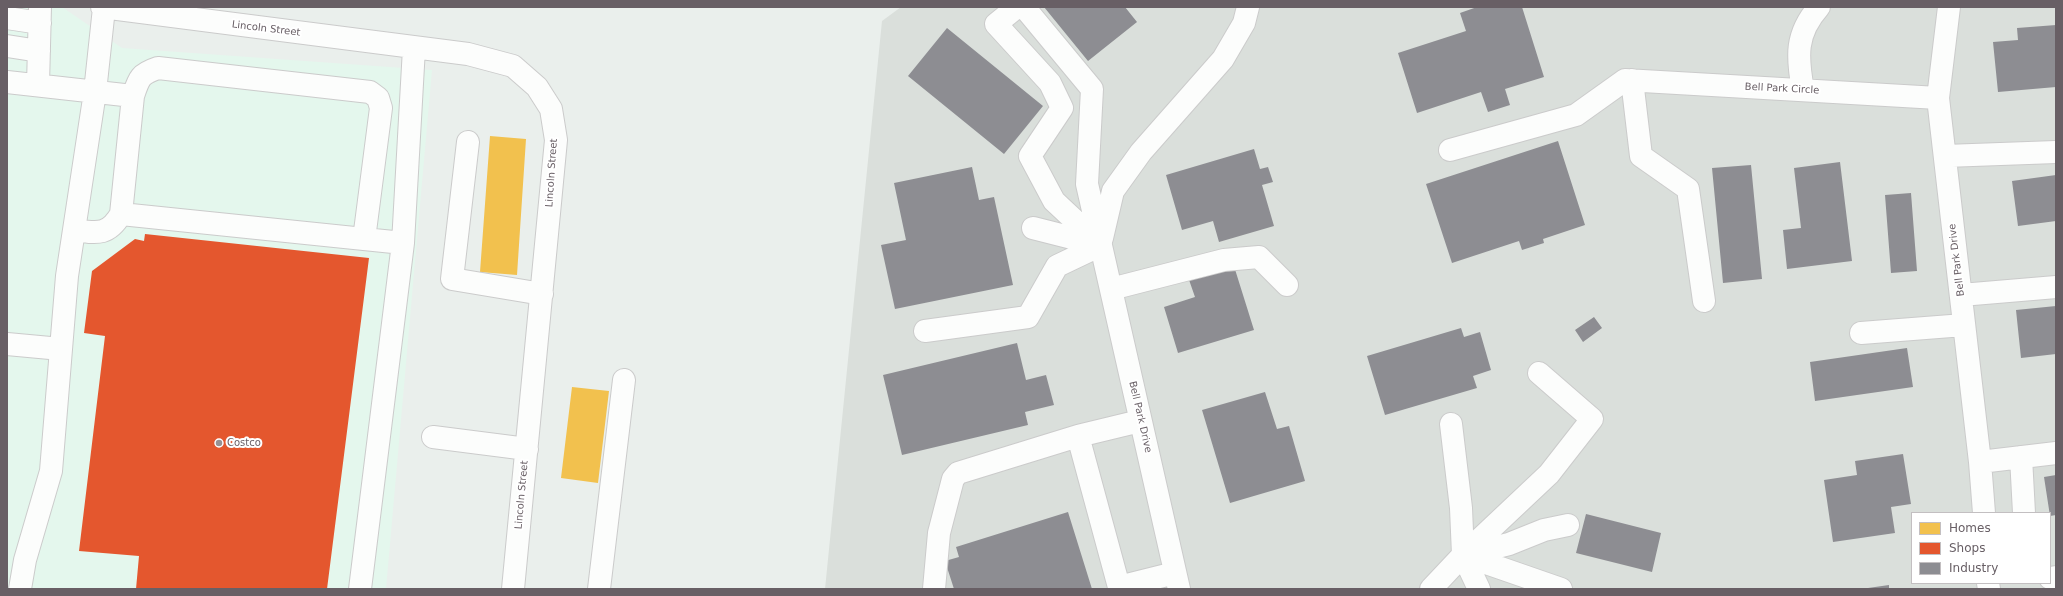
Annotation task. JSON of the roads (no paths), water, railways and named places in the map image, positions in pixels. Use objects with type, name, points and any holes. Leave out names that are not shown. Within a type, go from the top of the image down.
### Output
[{"type":"street","points":[[20,589],[25,560],[51,471],[67,276],[95,92],[103,7]]},
{"type":"street","name":"Lincoln Street","points":[[103,7],[468,54],[513,66],[537,87],[551,109],[556,140],[514,589]]},
{"type":"street","points":[[1017,7],[996,24],[1050,83],[1062,108],[1030,156],[1054,201],[1101,245]]},
{"type":"street","name":"Bell Park Drive","points":[[1024,7],[1092,89],[1087,184],[1177,581]]},
{"type":"street","points":[[1101,245],[1113,190],[1142,152],[1223,59],[1244,23],[1248,7]]},
{"type":"street","points":[[1803,90],[1798,60],[1801,34],[1819,7]]},
{"type":"street","name":"Bell Park Drive","points":[[1949,7],[1938,98],[1980,462],[1984,512]]},
{"type":"street","points":[[7,18],[39,36]]},
{"type":"street","points":[[7,32],[39,36]]},
{"type":"street","points":[[38,86],[39,36]]},
{"type":"street","points":[[7,46],[39,36]]},
{"type":"street","points":[[7,57],[39,36]]},
{"type":"street","points":[[360,589],[403,243],[414,48]]},
{"type":"street","points":[[74,230],[101,233],[114,225],[121,214],[133,96],[139,78],[147,72],[158,68],[370,92],[378,98],[382,108],[364,239]]},
{"type":"street","points":[[1450,150],[1576,115],[1629,80],[1640,156],[1688,189],[1704,302]]},
{"type":"street","name":"Bell Park Circle","points":[[1629,80],[1938,98]]},
{"type":"street","points":[[7,82],[133,96]]},
{"type":"street","points":[[468,142],[452,279],[542,294]]},
{"type":"street","points":[[1945,156],[2056,152]]},
{"type":"street","points":[[121,214],[403,243]]},
{"type":"street","points":[[1033,228],[1101,245]]},
{"type":"street","points":[[925,331],[1028,317],[1057,266],[1101,245]]},
{"type":"street","points":[[1111,289],[1224,260],[1259,257],[1287,285]]},
{"type":"street","points":[[1961,295],[2056,286]]},
{"type":"street","points":[[1861,333],[1964,325]]},
{"type":"street","points":[[7,344],[61,349]]},
{"type":"street","points":[[1431,589],[1463,556],[1550,474],[1592,419],[1538,373]]},
{"type":"street","points":[[599,589],[624,380]]},
{"type":"street","points":[[934,589],[939,533],[953,479],[958,473],[1078,436],[1140,421]]},
{"type":"street","points":[[1452,424],[1461,508],[1463,556],[1479,589]]},
{"type":"street","points":[[1078,436],[1119,588],[1177,581]]},
{"type":"street","points":[[433,437],[527,449]]},
{"type":"street","points":[[1980,462],[2056,453]]},
{"type":"street","points":[[2021,457],[2024,512]]},
{"type":"street","points":[[1463,556],[1509,544],[1544,530],[1568,525]]},
{"type":"street","points":[[1463,556],[1561,589]]},
{"type":"place","name":"Costco","points":[[219,443]]}]
